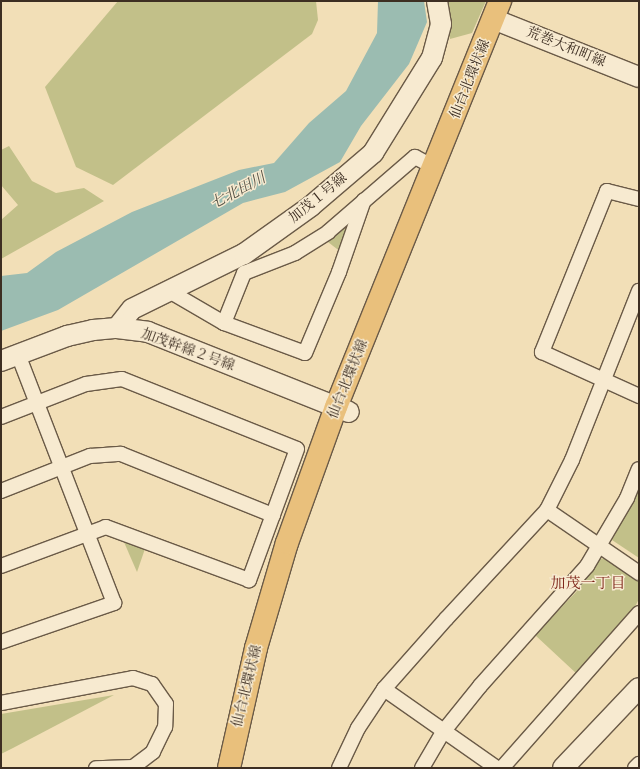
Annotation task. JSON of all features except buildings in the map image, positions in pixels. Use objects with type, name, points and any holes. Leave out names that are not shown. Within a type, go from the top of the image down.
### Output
[{"type":"main road","name":"仙台北環状線","points":[[243,768],[265,662],[286,589],[335,442],[342,410],[434,167],[500,14],[514,1]]},
{"type":"main road","name":"仙台北環状線","points":[[229,768],[235,733],[273,586],[500,14]]},
{"type":"street","name":"加茂１号線","points":[[117,328],[132,309],[244,254],[311,206],[372,153],[432,58],[441,24],[437,1]]},
{"type":"street","name":"荒巻大和町線","points":[[500,14],[639,77]]},
{"type":"street","points":[[224,323],[244,273],[295,253],[328,232],[415,157],[434,167]]},
{"type":"street","points":[[639,199],[607,191],[542,352],[639,396]]},
{"type":"street","points":[[169,291],[224,323],[305,353],[339,272],[364,200]]},
{"type":"street","points":[[339,768],[358,728],[384,689],[446,619],[547,510],[572,460],[639,291]]},
{"type":"street","name":"加茂幹線２号線","points":[[10,358],[67,336],[93,330],[117,328],[148,332],[342,410]]},
{"type":"street","points":[[1,642],[114,603],[39,402],[10,358]]},
{"type":"street","points":[[1,417],[86,384],[122,379],[297,449],[249,580],[116,529],[106,527],[88,535],[1,566]]},
{"type":"street","points":[[1,491],[64,468],[90,456],[121,454],[273,515]]},
{"type":"street","points":[[422,768],[443,732],[480,686],[587,566],[601,546],[627,498],[639,469]]},
{"type":"street","points":[[547,510],[639,573]]},
{"type":"street","points":[[502,768],[639,613]]},
{"type":"street","points":[[1,703],[133,678],[152,684],[166,704],[165,727],[153,752],[133,767],[96,768]]},
{"type":"street","points":[[563,768],[639,688]]},
{"type":"street","points":[[384,689],[496,768]]},
{"type":"street","points":[[635,768],[639,764]]},
{"type":"shaded area","points":[[118,1],[316,1],[318,20],[312,34],[113,185],[76,167],[45,87]]},
{"type":"shaded area","points":[[442,1],[486,1],[472,33],[450,39]]},
{"type":"shaded area","points":[[9,146],[32,181],[56,193],[84,188],[104,201],[1,259],[1,220],[18,205],[1,185],[1,150]]},
{"type":"shaded area","points":[[347,220],[352,225],[341,252],[324,239]]},
{"type":"shaded area","points":[[639,487],[639,558],[612,540]]},
{"type":"shaded area","points":[[120,533],[147,543],[137,572]]},
{"type":"shaded area","points":[[607,558],[639,582],[639,599],[630,616],[578,675],[535,635],[577,591],[598,559]]},
{"type":"shaded area","points":[[114,695],[13,748],[1,754],[1,714]]},
{"type":"water","name":"七北田川","points":[[378,1],[424,1],[427,22],[409,64],[361,126],[340,162],[285,192],[243,203],[58,310],[1,331],[1,276],[27,273],[56,252],[132,212],[239,170],[274,163],[309,123],[346,91],[377,33]]},
{"type":"district","name":"加茂一丁目","points":[[588,584]]}]
